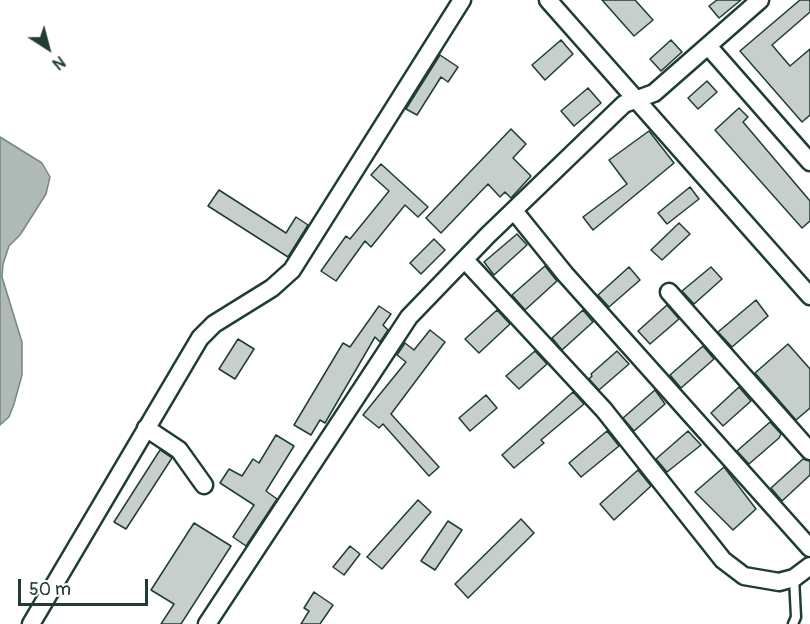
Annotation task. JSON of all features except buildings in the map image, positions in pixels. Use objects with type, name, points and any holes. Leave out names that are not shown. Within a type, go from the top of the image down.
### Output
[{"type":"street","points":[[31,624],[200,338],[214,324],[272,288],[291,270],[462,0]]},
{"type":"street","points":[[548,0],[809,293]]},
{"type":"street","points":[[207,624],[409,317],[624,104],[654,93],[760,0]]},
{"type":"street","points":[[708,46],[810,162]]},
{"type":"street","points":[[515,212],[565,274],[810,548]]},
{"type":"street","points":[[465,260],[604,410],[723,560],[744,576],[779,582],[794,578],[810,566]]},
{"type":"street","points":[[669,292],[810,451]]},
{"type":"street","points":[[146,428],[179,450],[204,485]]},
{"type":"lane","points":[[793,624],[796,617],[794,578]]},
{"type":"shaded area","points":[[0,137],[42,163],[50,177],[46,194],[20,235],[9,246],[3,264],[2,277],[22,342],[22,375],[9,417],[0,425]]}]
